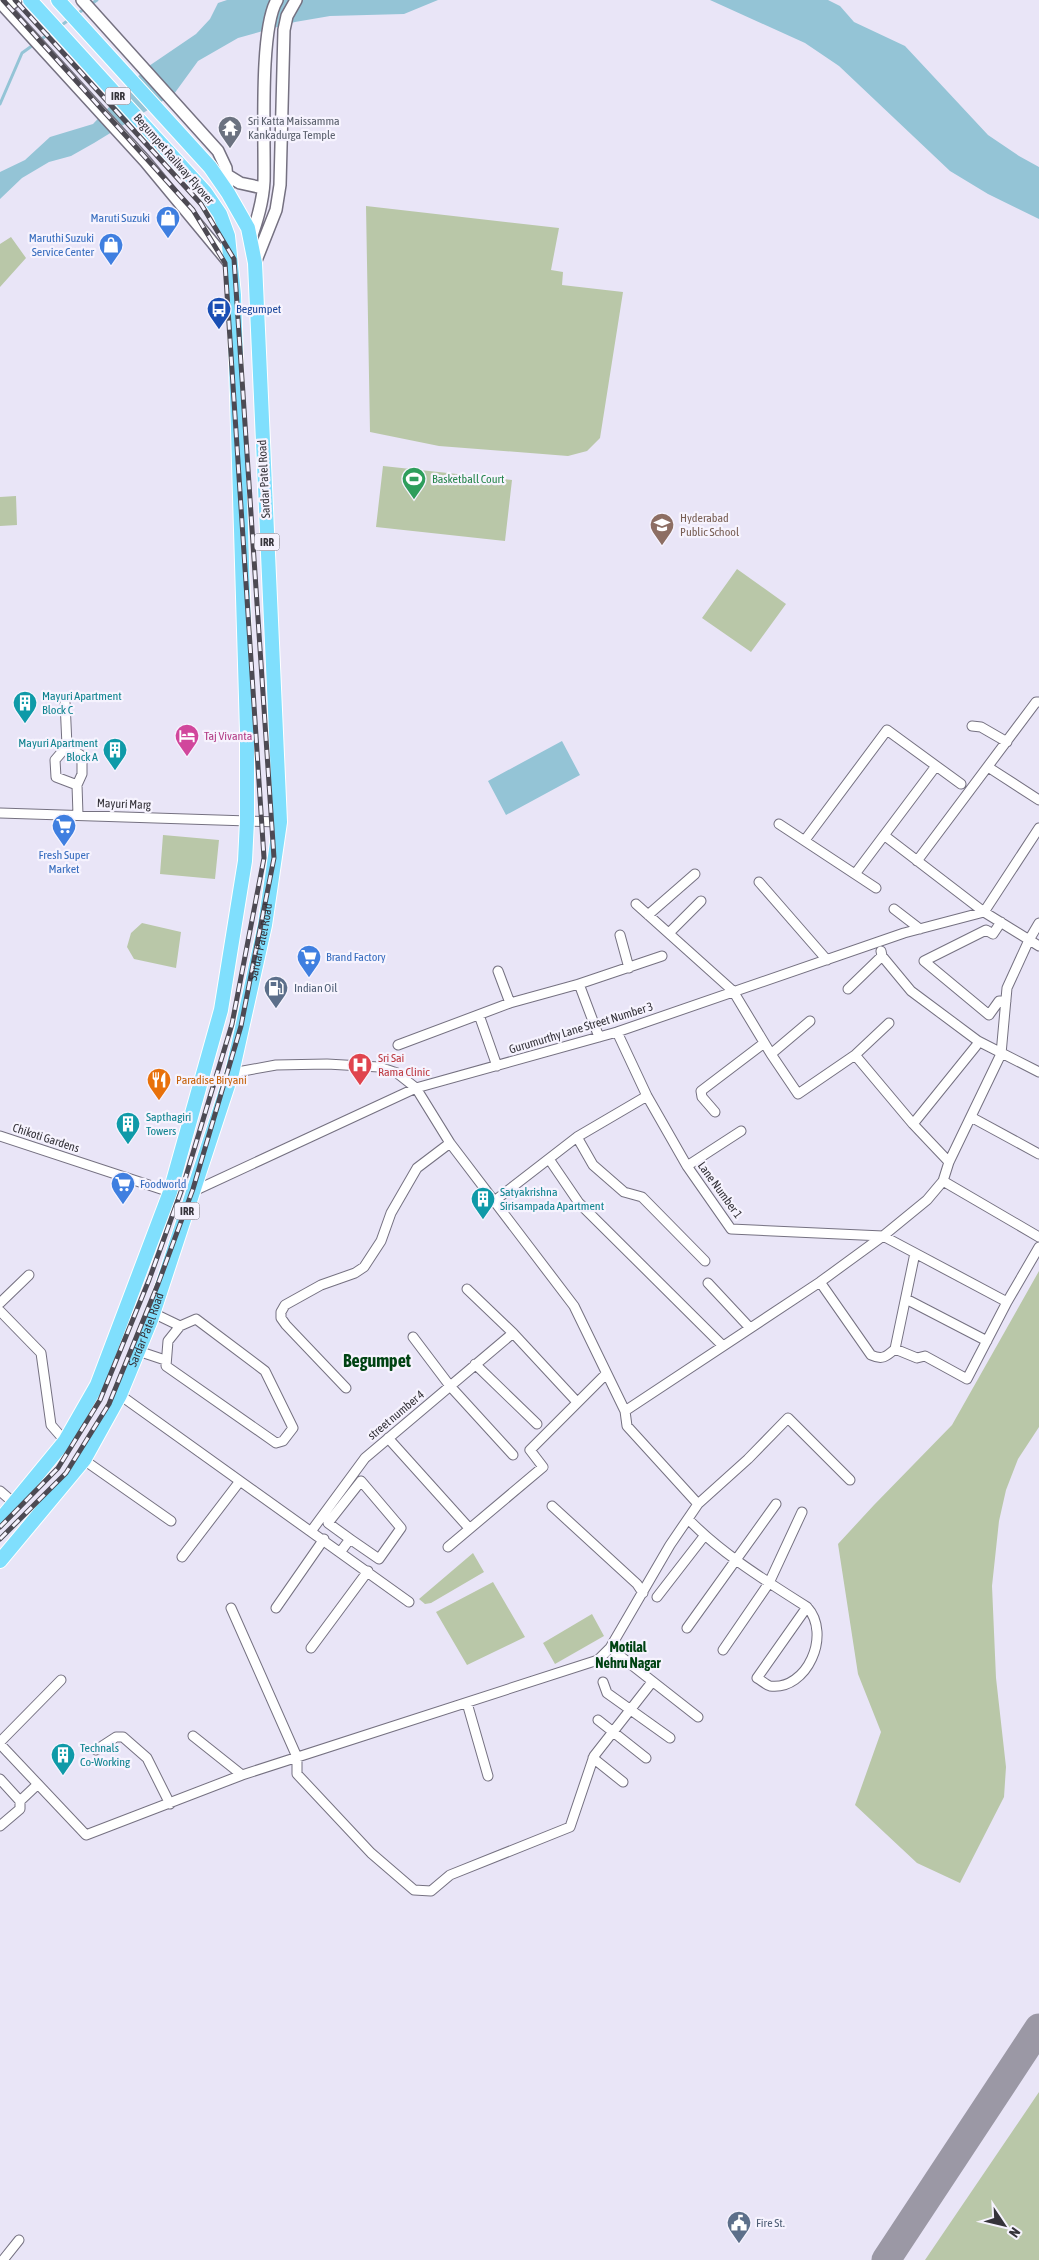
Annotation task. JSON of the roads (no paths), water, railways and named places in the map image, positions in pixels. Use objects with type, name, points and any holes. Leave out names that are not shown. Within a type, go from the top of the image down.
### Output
[{"type":"main road","name":"Begumpet Railway Flyover","points":[[30,0],[205,192],[220,214],[228,236],[231,265]]},
{"type":"main road","name":"Begumpet Railway Flyover","points":[[58,0],[210,167],[228,193],[248,228],[255,263]]},
{"type":"main road","name":"Sardar Patel Road","points":[[0,1561],[84,1460],[120,1395],[153,1313],[232,1073],[265,925],[280,822],[255,263]]},
{"type":"main road","name":"Sardar Patel Road","points":[[0,1520],[15,1504],[64,1441],[97,1385],[170,1192],[221,1010],[245,861],[247,821],[246,713],[234,295],[231,265]]},
{"type":"street","points":[[16,0],[3,5],[136,151],[231,265]]},
{"type":"street","points":[[82,0],[218,151],[227,175],[228,193]]},
{"type":"street","points":[[250,241],[258,217],[263,186],[268,28],[273,1],[293,5],[284,30],[280,185],[276,210],[255,263]]},
{"type":"street","points":[[227,175],[245,185],[263,186]]},
{"type":"street","points":[[65,701],[67,746],[55,760],[56,777],[77,786]]},
{"type":"street","points":[[917,861],[1036,702],[1039,702]]},
{"type":"street","points":[[972,726],[981,727],[1007,742]]},
{"type":"street","points":[[805,840],[887,730],[962,784]]},
{"type":"street","points":[[67,746],[82,756],[82,774],[77,786],[78,815]]},
{"type":"street","points":[[855,874],[936,766]]},
{"type":"street","points":[[988,767],[1039,800]]},
{"type":"street","name":"Mayuri Marg","points":[[0,813],[280,822]]},
{"type":"street","points":[[779,824],[876,888]]},
{"type":"street","points":[[984,912],[1039,828]]},
{"type":"street","points":[[885,836],[984,912],[1039,946]]},
{"type":"street","points":[[648,915],[695,874]]},
{"type":"street","points":[[759,882],[827,960]]},
{"type":"street","points":[[668,933],[701,901]]},
{"type":"street","points":[[636,904],[733,991],[764,1043],[798,1094],[855,1055],[889,1023]]},
{"type":"street","points":[[894,909],[920,929]]},
{"type":"street","name":"Gurumurthy Lane Street Number 3","points":[[194,1191],[416,1088],[617,1032],[920,929],[984,912]]},
{"type":"street","points":[[1001,922],[993,934],[986,930],[924,961],[989,1015],[999,1001],[1006,1000]]},
{"type":"street","points":[[625,1411],[820,1282],[883,1236],[927,1200],[943,1181],[948,1162],[1001,1054],[1007,988],[1039,923]]},
{"type":"street","points":[[620,935],[629,968]]},
{"type":"street","points":[[880,943],[882,956],[910,991],[978,1041],[1039,1072]]},
{"type":"street","points":[[398,1045],[510,1003],[579,984],[662,956]]},
{"type":"street","points":[[848,989],[882,956]]},
{"type":"street","points":[[498,971],[510,1003]]},
{"type":"street","points":[[579,984],[599,1037]]},
{"type":"street","points":[[479,1015],[497,1066]]},
{"type":"street","points":[[771,1054],[810,1021]]},
{"type":"street","name":"Lane Number 1","points":[[617,1032],[646,1096],[687,1166],[731,1229],[883,1236]]},
{"type":"street","points":[[715,1112],[702,1097],[701,1091],[764,1043]]},
{"type":"street","points":[[913,1124],[976,1046]]},
{"type":"street","points":[[855,1055],[948,1162]]},
{"type":"street","points":[[232,1073],[276,1065],[327,1064],[370,1067],[397,1073],[416,1088],[450,1144],[574,1306],[625,1411],[627,1426],[698,1504]]},
{"type":"street","points":[[493,1202],[577,1137],[646,1096]]},
{"type":"street","points":[[971,1117],[1039,1154]]},
{"type":"street","points":[[687,1166],[741,1131]]},
{"type":"street","name":"Chikoti Gardens","points":[[0,1136],[170,1192]]},
{"type":"street","points":[[577,1137],[593,1165],[624,1192],[642,1197],[705,1261]]},
{"type":"street","points":[[346,1388],[286,1325],[281,1318],[281,1312],[285,1305],[321,1285],[355,1273],[364,1267],[381,1241],[391,1214],[417,1168],[450,1144]]},
{"type":"street","points":[[549,1159],[579,1203],[723,1346]]},
{"type":"street","points":[[943,1181],[1039,1237]]},
{"type":"street","points":[[883,1236],[1007,1302]]},
{"type":"street","points":[[895,1349],[917,1358],[925,1356],[966,1379],[1039,1247]]},
{"type":"street","points":[[820,1282],[871,1355],[877,1358],[885,1357],[895,1349],[916,1253]]},
{"type":"street","points":[[0,1303],[29,1275]]},
{"type":"street","points":[[708,1283],[750,1328]]},
{"type":"street","points":[[467,1289],[512,1333],[577,1402]]},
{"type":"street","points":[[906,1299],[987,1341]]},
{"type":"street","points":[[153,1313],[180,1326]]},
{"type":"street","points":[[1,1314],[41,1353],[51,1425],[64,1441]]},
{"type":"street","points":[[196,1319],[265,1371],[293,1428],[284,1441],[276,1444],[166,1366],[168,1341],[180,1326],[196,1319]]},
{"type":"street","name":"street number 4","points":[[312,1530],[365,1458],[512,1333]]},
{"type":"street","points":[[413,1337],[450,1386],[513,1455]]},
{"type":"street","points":[[138,1351],[165,1360]]},
{"type":"street","points":[[475,1364],[537,1424]]},
{"type":"street","points":[[448,1547],[543,1467],[530,1450],[606,1374]]},
{"type":"street","points":[[120,1395],[312,1530],[409,1602]]},
{"type":"street","points":[[61,1680],[0,1743],[86,1835],[242,1775],[598,1660],[610,1648],[670,1545],[698,1504],[748,1459],[788,1418],[850,1480]]},
{"type":"street","points":[[388,1438],[469,1528]]},
{"type":"street","points":[[84,1460],[171,1521]]},
{"type":"street","points":[[182,1557],[240,1481]]},
{"type":"street","points":[[361,1481],[401,1528],[379,1559],[350,1539],[328,1523],[361,1481]]},
{"type":"street","points":[[0,1490],[15,1504]]},
{"type":"street","points":[[687,1628],[776,1504]]},
{"type":"street","points":[[552,1506],[637,1584],[643,1592]]},
{"type":"street","points":[[723,1650],[770,1583],[802,1512]]},
{"type":"street","points":[[688,1519],[737,1560],[807,1606],[815,1617],[818,1628],[815,1654],[795,1679],[784,1685],[769,1686],[757,1678],[807,1606]]},
{"type":"street","points":[[657,1597],[705,1535]]},
{"type":"street","points":[[340,1551],[350,1539]]},
{"type":"street","points":[[276,1608],[324,1540]]},
{"type":"street","points":[[311,1648],[368,1571]]},
{"type":"street","points":[[231,1608],[297,1757],[297,1774],[371,1853],[414,1890],[430,1891],[450,1875],[570,1827],[593,1758],[652,1682]]},
{"type":"street","points":[[610,1648],[698,1717]]},
{"type":"street","points":[[603,1682],[607,1693],[670,1738]]},
{"type":"street","points":[[467,1703],[488,1776]]},
{"type":"street","points":[[598,1720],[646,1758]]},
{"type":"street","points":[[194,1736],[242,1775]]},
{"type":"street","points":[[96,1750],[116,1737],[124,1738],[147,1758],[170,1804]]},
{"type":"street","points":[[593,1758],[624,1782]]},
{"type":"street","points":[[0,1779],[20,1801],[20,1809],[0,1826]]},
{"type":"street","points":[[20,1801],[38,1784]]},
{"type":"street","points":[[3,2260],[20,2240]]},
{"type":"water","points":[[227,0],[438,0],[404,14],[330,16],[295,22],[238,38],[198,61],[174,94],[71,156],[49,162],[22,178],[0,199],[0,172],[25,160],[50,137],[93,124],[146,68],[196,34],[210,19],[218,3]]},
{"type":"water","points":[[710,0],[828,0],[840,6],[854,22],[905,46],[988,135],[1039,167],[1039,219],[988,194],[950,171],[839,66],[805,43]]},
{"type":"water","points":[[562,741],[580,775],[506,815],[488,781]]},
{"type":"waterway","points":[[77,14],[97,0]]},
{"type":"waterway","points":[[59,27],[70,19]]},
{"type":"waterway","points":[[0,104],[22,53],[54,30]]},
{"type":"railway","points":[[0,1527],[58,1468],[100,1400],[149,1280],[183,1186],[232,1024],[264,858],[225,263],[193,210],[3,0]]},
{"type":"railway","points":[[0,1539],[66,1473],[109,1404],[158,1284],[193,1189],[241,1026],[274,858],[234,259],[201,204],[15,0]]},
{"type":"place","name":"Sri Katta Maissamma Kankadurga Temple","points":[[230,149]]},
{"type":"place","name":"Maruti Suzuki","points":[[168,239]]},
{"type":"place","name":"Maruthi Suzuki Service Center","points":[[111,266]]},
{"type":"place","name":"Begumpet","points":[[219,330]]},
{"type":"place","name":"Basketball Court","points":[[414,500]]},
{"type":"place","name":"Hyderabad Public School","points":[[662,546]]},
{"type":"place","name":"Mayuri Apartment Block C","points":[[25,724]]},
{"type":"place","name":"Taj Vivanta","points":[[187,757]]},
{"type":"place","name":"Mayuri Apartment Block A","points":[[115,771]]},
{"type":"place","name":"Fresh Super Market","points":[[64,847]]},
{"type":"place","name":"Brand Factory","points":[[309,978]]},
{"type":"place","name":"Indian Oil","points":[[276,1009]]},
{"type":"place","name":"Sri Sai Rama Clinic","points":[[360,1086]]},
{"type":"place","name":"Paradise Biryani","points":[[159,1101]]},
{"type":"place","name":"Sapthagiri Towers","points":[[128,1145]]},
{"type":"place","name":"Foodworld","points":[[123,1205]]},
{"type":"place","name":"Satyakrishna Sirisampada Apartment","points":[[483,1220]]},
{"type":"place","name":"Technals Co-Working","points":[[63,1776]]},
{"type":"place","name":"Fire St.","points":[[739,2244]]},
{"type":"district","name":"Begumpet","points":[[377,1360]]},
{"type":"district","name":"Motilal Nehru Nagar","points":[[628,1655]]}]
